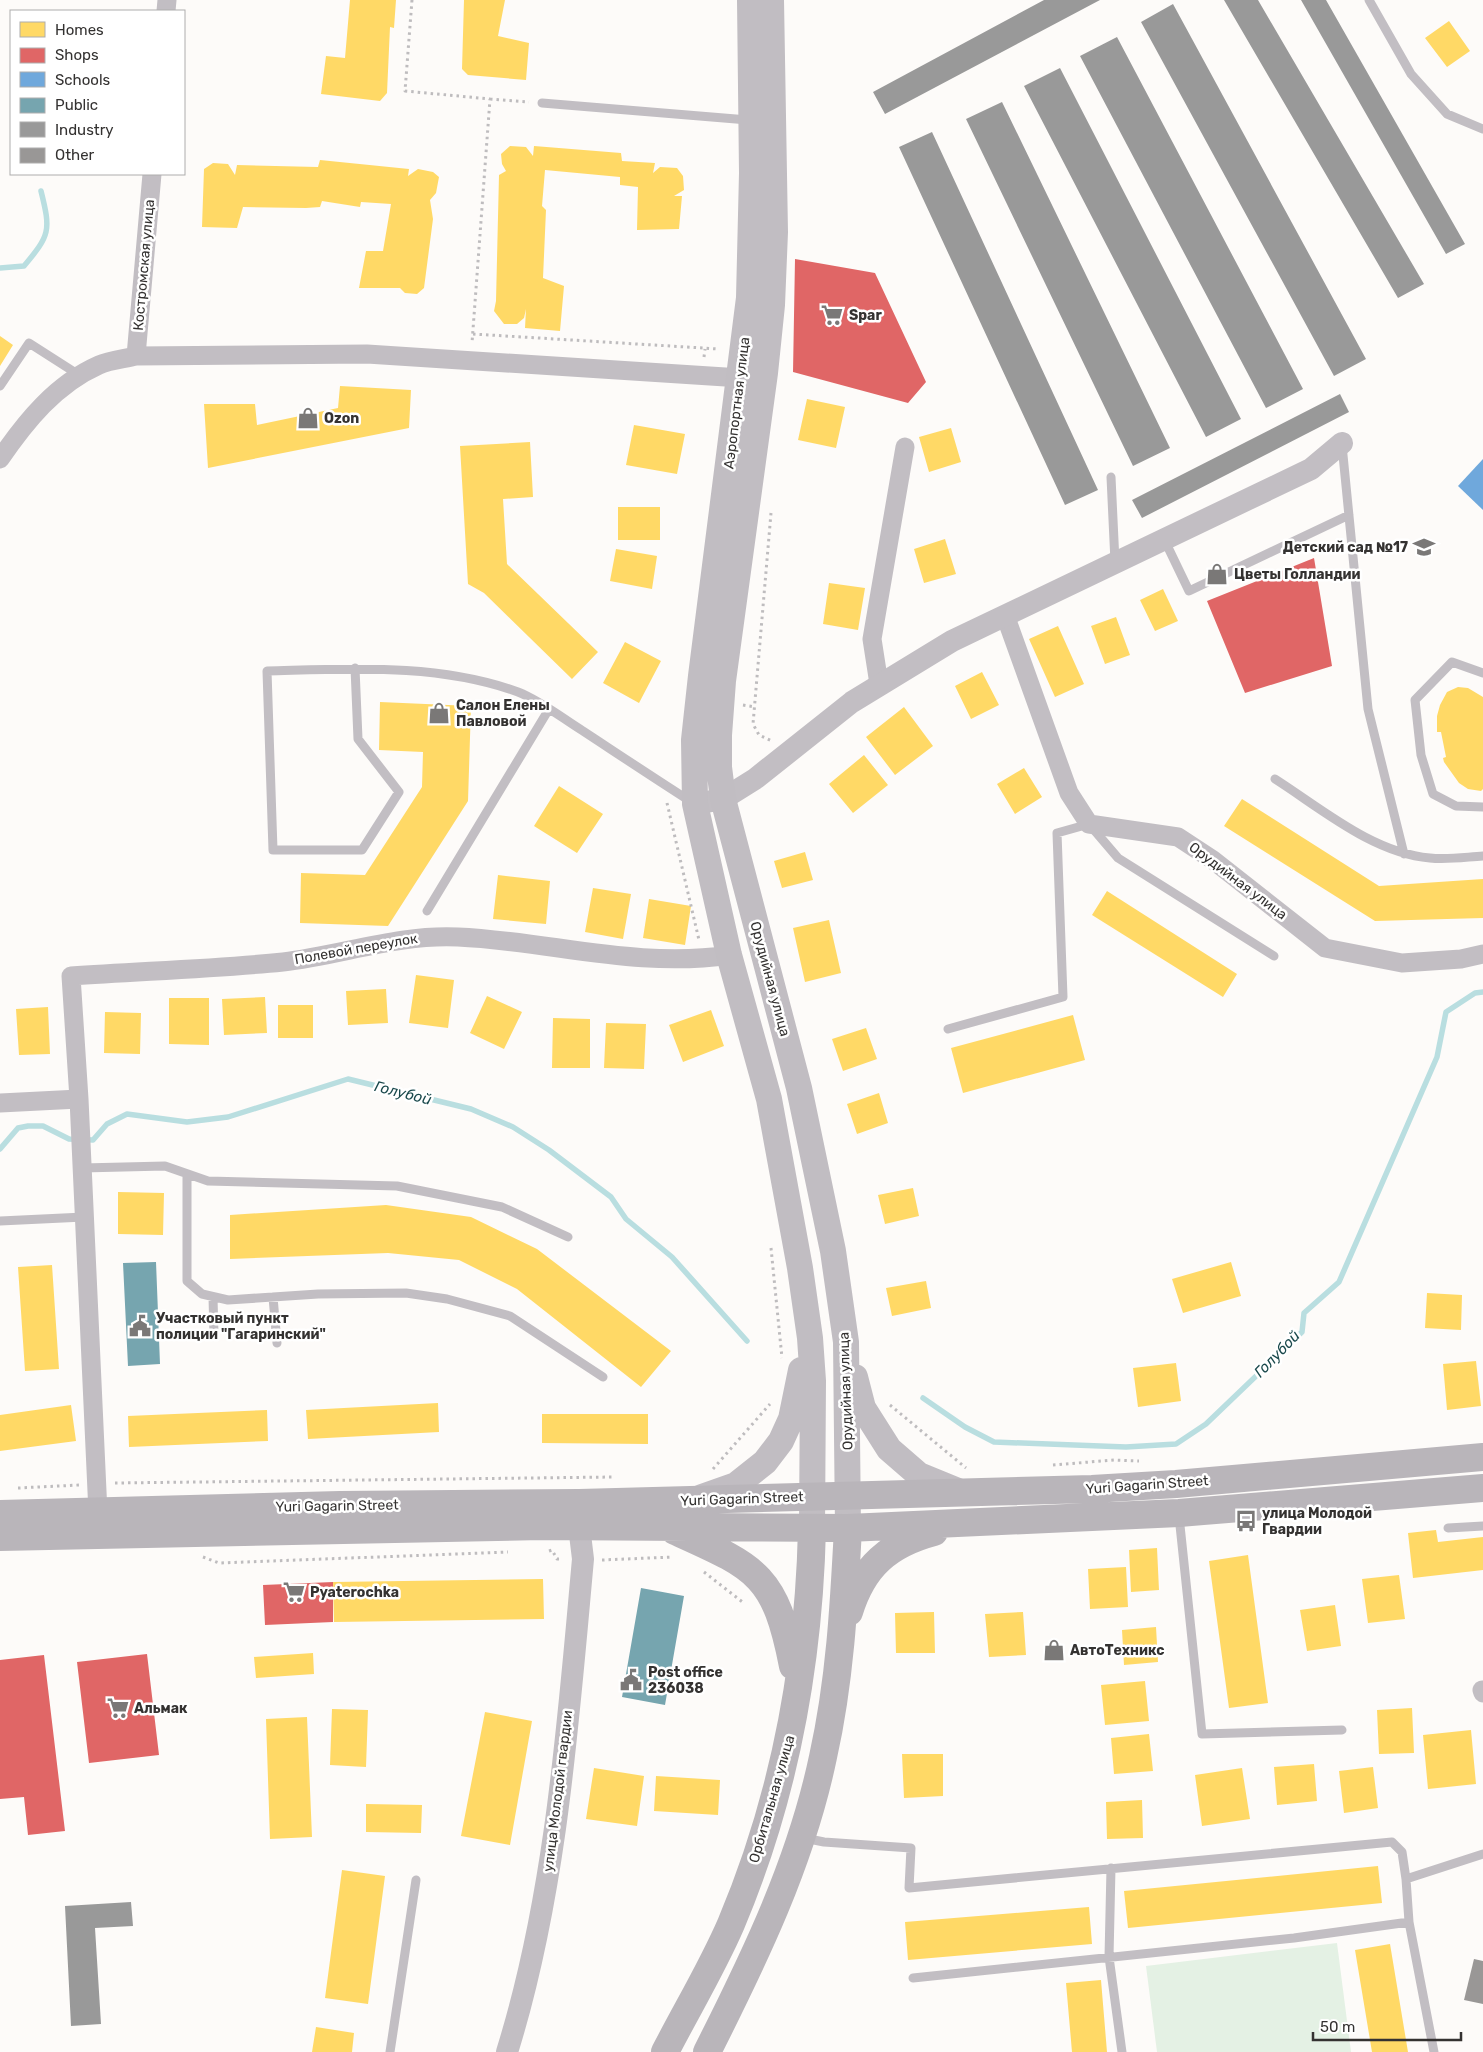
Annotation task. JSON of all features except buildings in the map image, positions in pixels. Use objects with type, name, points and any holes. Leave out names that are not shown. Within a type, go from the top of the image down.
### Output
[{"type":"main road","name":"Аэропортная улица","points":[[695,804],[694,740],[746,336],[751,248],[752,120],[750,0]]},
{"type":"main road","name":"Аэропортная улица","points":[[723,799],[719,743],[722,681],[768,355],[772,305],[775,232],[771,0]]},
{"type":"main road","name":"Орудийная улица","points":[[723,799],[799,1088],[833,1251],[846,1342],[848,1528]]},
{"type":"main road","points":[[695,804],[730,955],[769,1099],[800,1268],[810,1338],[812,1381],[812,1528]]},
{"type":"main road","points":[[695,1500],[736,1485],[765,1462],[781,1441],[792,1419],[810,1338]]},
{"type":"main road","points":[[846,1342],[863,1408],[889,1449],[919,1475],[966,1482]]},
{"type":"main road","name":"Yuri Gagarin Street","points":[[0,1514],[98,1513],[340,1505],[848,1496],[966,1482],[1092,1489],[1176,1484],[1483,1456]]},
{"type":"main road","name":"Yuri Gagarin Street","points":[[0,1537],[579,1526],[848,1528],[1179,1513],[1483,1488]]},
{"type":"main road","points":[[842,1633],[859,1587],[871,1567],[888,1550],[912,1538],[966,1522]]},
{"type":"main road","points":[[665,1527],[725,1553],[751,1569],[765,1584],[774,1597],[786,1632],[798,1696]]},
{"type":"main road","name":"Орбитальная улица","points":[[665,2052],[708,1972],[750,1877],[776,1794],[798,1696],[811,1565],[812,1528]]},
{"type":"main road","points":[[707,2052],[772,1918],[802,1838],[823,1757],[842,1633],[848,1528]]},
{"type":"street","name":"Костромская улица","points":[[136,356],[152,175]]},
{"type":"street","points":[[0,459],[40,408],[69,381],[100,365],[136,356],[367,354],[741,378]]},
{"type":"street","points":[[695,804],[723,799],[755,779],[852,702],[952,641],[1311,469],[1342,443]]},
{"type":"street","points":[[879,684],[872,639],[906,447]]},
{"type":"street","points":[[1005,615],[1069,793],[1089,824]]},
{"type":"street","name":"Орудийная улица","points":[[1089,824],[1178,837],[1213,860],[1325,948],[1402,963],[1461,958],[1483,954]]},
{"type":"street","name":"Полевой переулок","points":[[79,1099],[71,976],[284,962],[414,937],[459,937],[632,958],[703,959],[730,955]]},
{"type":"street","points":[[0,1102],[79,1099],[98,1513]]},
{"type":"street","name":"улица Молодой гвардии","points":[[507,2052],[524,1996],[553,1844],[583,1559],[579,1526]]},
{"type":"street","points":[[1482,1690],[1483,1694]]},
{"type":"lane","points":[[1369,0],[1411,74],[1447,114],[1483,129]]},
{"type":"lane","points":[[542,103],[752,120]]},
{"type":"lane","points":[[0,386],[29,343],[79,376]]},
{"type":"lane","points":[[1342,443],[1368,709],[1404,854]]},
{"type":"lane","points":[[1111,477],[1116,562]]},
{"type":"lane","points":[[1164,539],[1189,591],[1349,515]]},
{"type":"lane","points":[[1483,673],[1452,662],[1415,700],[1422,755],[1434,794],[1456,806],[1483,807]]},
{"type":"lane","points":[[355,668],[358,739],[399,792],[362,850],[273,850],[267,671],[355,668],[450,674],[520,693],[549,709],[695,804]]},
{"type":"lane","points":[[427,910],[549,709]]},
{"type":"lane","points":[[1275,780],[1376,844],[1404,854],[1431,859],[1483,856]]},
{"type":"lane","points":[[948,1029],[1063,997],[1057,833],[1089,824],[1118,858],[1274,956]]},
{"type":"lane","points":[[82,1163],[164,1166],[208,1181],[407,1188],[502,1206],[568,1237]]},
{"type":"lane","points":[[187,1174],[187,1281],[202,1294],[228,1300],[318,1294],[406,1293],[447,1299],[510,1316],[603,1377]]},
{"type":"lane","points":[[0,1221],[84,1217]]},
{"type":"lane","points":[[213,1296],[214,1336]]},
{"type":"lane","points":[[273,1297],[277,1343]]},
{"type":"lane","points":[[1179,1513],[1202,1734],[1342,1730]]},
{"type":"lane","points":[[1448,1528],[1483,1526]]},
{"type":"lane","points":[[802,1838],[824,1842],[911,1848],[909,1888],[1392,1842],[1402,1852],[1409,1922],[1434,2052]]},
{"type":"lane","points":[[1406,1879],[1483,1854]]},
{"type":"lane","points":[[1111,1868],[1109,1957],[1122,2052]]},
{"type":"lane","points":[[390,2052],[416,1880]]},
{"type":"lane","points":[[912,1978],[1294,1938],[1409,1922]]},
{"type":"path","points":[[412,0],[405,91],[542,103]]},
{"type":"path","points":[[471,361],[490,99]]},
{"type":"path","points":[[473,334],[719,350],[721,334],[746,336]]},
{"type":"path","points":[[771,1244],[782,1359]]},
{"type":"path","points":[[710,1473],[772,1403]]},
{"type":"path","points":[[911,1424],[966,1482]]},
{"type":"path","points":[[1047,1465],[1114,1460],[1144,1461]]},
{"type":"path","points":[[546,1551],[552,1550],[557,1559],[612,1561],[676,1557]]},
{"type":"path","points":[[197,1555],[219,1562],[511,1552]]},
{"type":"path","points":[[700,1568],[745,1604]]},
{"type":"green space","points":[[1337,1943],[1351,2052],[1157,2052],[1146,1966]]},
{"type":"waterway","points":[[0,268],[24,266],[39,247],[46,232],[47,224],[41,191]]},
{"type":"waterway","name":"Голубой","points":[[923,1398],[965,1427],[994,1442],[1126,1447],[1176,1444],[1206,1424],[1302,1332],[1304,1313],[1339,1282],[1437,1057],[1446,1012],[1475,993],[1483,992]]},
{"type":"waterway","name":"Голубой","points":[[0,1149],[18,1128],[43,1126],[69,1139],[93,1140],[107,1124],[127,1114],[187,1122],[228,1117],[348,1079],[471,1109],[513,1127],[549,1150],[611,1197],[626,1219],[672,1257],[747,1341]]},
{"type":"place","name":"Spar","points":[[832,315]]},
{"type":"place","name":"Ozon","points":[[308,418]]},
{"type":"place","name":"Детский сад №17","points":[[1424,547]]},
{"type":"place","name":"Цветы Голландии","points":[[1217,574]]},
{"type":"place","name":"Салон Елены Павловой","points":[[439,713]]},
{"type":"place","name":"Участковый пункт полиции \"Гагаринский\"","points":[[140,1326]]},
{"type":"place","name":"улица Молодой Гвардии","points":[[1246,1521]]},
{"type":"place","name":"Pyaterochka","points":[[294,1592]]},
{"type":"place","name":"АвтоТехникс","points":[[1054,1650]]},
{"type":"place","name":"Post office 236038","points":[[631,1680]]},
{"type":"place","name":"Альмак","points":[[118,1708]]}]
